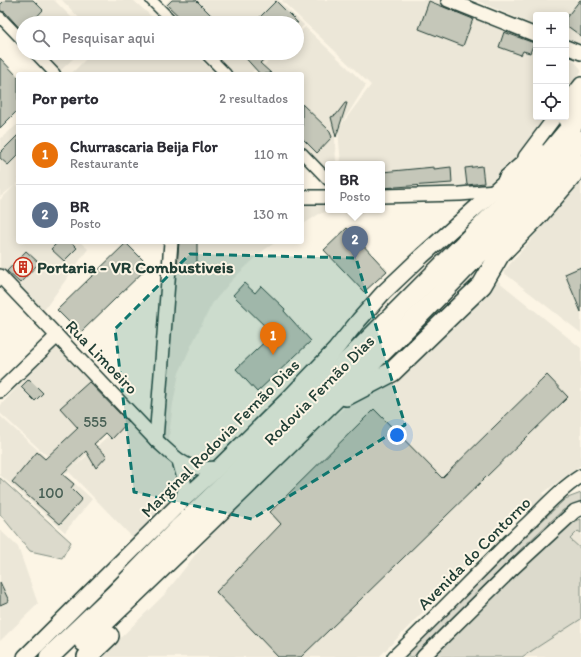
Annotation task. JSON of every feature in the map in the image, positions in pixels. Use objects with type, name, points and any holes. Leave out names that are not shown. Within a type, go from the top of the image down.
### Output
[{"type":"highway","points":[[569,112],[581,98]]},
{"type":"highway","name":"Rodovia Fernão Dias","points":[[49,657],[115,594],[178,529],[216,493],[521,187],[581,115]]},
{"type":"highway","points":[[501,185],[525,164],[563,120]]},
{"type":"highway","name":"Rodovia Fernão Dias","points":[[68,657],[297,436],[462,272],[538,190],[581,140]]},
{"type":"highway","points":[[297,436],[348,395],[392,372],[482,285],[500,254],[538,215],[581,164]]},
{"type":"highway","points":[[87,657],[122,623],[171,571],[227,504]]},
{"type":"main road","name":"Marginal Rodovia Fernão Dias","points":[[25,657],[289,398],[335,350],[383,293],[501,185]]},
{"type":"street","points":[[151,0],[167,16]]},
{"type":"street","points":[[448,0],[533,34]]},
{"type":"street","points":[[0,17],[16,34]]},
{"type":"street","points":[[568,48],[581,53]]},
{"type":"street","points":[[42,60],[53,72]]},
{"type":"street","points":[[212,60],[224,72]]},
{"type":"street","points":[[569,99],[581,84]]},
{"type":"street","points":[[385,196],[460,194],[501,185],[553,120]]},
{"type":"street","points":[[304,155],[325,177]]},
{"type":"street","points":[[304,197],[325,197]]},
{"type":"street","points":[[156,440],[171,244]]},
{"type":"street","name":"Rua Limoeiro","points":[[0,276],[156,440],[179,461],[191,467],[207,469],[218,468]]},
{"type":"street","points":[[0,391],[57,336]]},
{"type":"street","points":[[179,461],[185,488],[182,502]]},
{"type":"street","name":"Avenida do Contorno","points":[[394,657],[496,555],[573,481],[581,476]]},
{"type":"street","points":[[423,657],[512,569],[575,512],[581,509]]},
{"type":"highlighted area","points":[[190,254],[356,258],[405,425],[252,519],[134,492],[115,329]]},
{"type":"shaded area","points":[[0,0],[54,0],[70,16],[16,16],[16,28],[0,11]]},
{"type":"shaded area","points":[[62,0],[133,0],[151,16],[77,16]]},
{"type":"shaded area","points":[[169,0],[279,0],[295,16],[174,16],[164,6]]},
{"type":"shaded area","points":[[283,0],[452,0],[533,40],[533,120],[546,120],[522,152],[486,186],[385,186],[385,161],[341,161],[338,130],[335,137],[336,161],[325,161],[325,168],[304,147],[304,72],[257,72],[270,60],[304,60],[305,27],[366,85],[339,128],[371,85],[304,22],[304,16],[298,16],[282,1]]},
{"type":"shaded area","points":[[475,0],[581,0],[581,44],[569,40],[569,12],[533,12],[533,25]]},
{"type":"shaded area","points":[[569,58],[574,61],[581,69],[581,72],[569,89]]},
{"type":"shaded area","points":[[48,60],[72,60],[59,72]]},
{"type":"shaded area","points":[[85,60],[201,60],[215,72],[73,72]]},
{"type":"shaded area","points":[[218,60],[265,60],[252,72],[229,72]]},
{"type":"shaded area","points":[[16,126],[16,244],[82,244],[88,249],[44,310],[0,268],[0,200],[15,185],[0,197],[0,139]]},
{"type":"shaded area","points":[[581,182],[581,333],[503,272]]},
{"type":"shaded area","points":[[304,203],[325,203],[325,212],[319,214],[304,224]]},
{"type":"shaded area","points":[[176,244],[273,244],[264,250],[232,280],[212,304],[179,373],[173,404],[169,440],[162,440]]},
{"type":"shaded area","points":[[498,281],[581,348],[581,465],[543,493],[570,526],[577,520],[581,520],[581,657],[437,657],[559,539],[527,505],[379,657],[101,657],[165,594],[205,542],[261,479],[353,400],[389,383]]},
{"type":"shaded area","points":[[54,346],[125,412],[75,467],[128,417],[174,462],[179,490],[136,541],[69,472],[67,474],[0,413],[0,406]]},
{"type":"shaded area","points":[[0,416],[92,499],[65,532],[0,475]]},
{"type":"shaded area","points":[[0,478],[71,542],[62,558],[30,551],[0,514]]},
{"type":"shaded area","points":[[581,493],[581,501],[563,510],[522,548],[413,657],[400,657],[565,499]]},
{"type":"shaded area","points":[[581,519],[581,533],[578,531],[570,539],[581,549],[581,619],[522,657],[432,657],[570,523]]},
{"type":"shaded area","points":[[0,530],[18,547],[38,604],[0,641]]},
{"type":"building","points":[[5,0],[33,0],[43,10],[37,16],[16,16],[16,24],[5,12],[0,11],[0,5]]},
{"type":"building","points":[[172,0],[196,0],[212,16],[179,16],[167,5]]},
{"type":"building","points":[[581,0],[581,36],[569,27],[569,14]]},
{"type":"building","points":[[276,1],[291,16],[261,16]]},
{"type":"building","points":[[429,1],[473,19],[463,46],[419,29]]},
{"type":"building","points":[[504,32],[533,43],[530,53],[523,51],[521,55],[499,47]]},
{"type":"building","points":[[0,58],[16,75],[16,112],[0,128]]},
{"type":"building","points":[[247,60],[263,60],[260,63],[270,72],[258,72]]},
{"type":"building","points":[[345,103],[347,103],[336,137],[331,117],[336,115]]},
{"type":"building","points":[[304,106],[329,130],[332,137],[317,153],[304,140]]},
{"type":"building","points":[[16,137],[16,157],[8,165],[0,158],[0,153]]},
{"type":"building","points":[[482,166],[484,183],[467,185],[465,168]]},
{"type":"building","points":[[434,167],[434,169],[451,167],[452,183],[385,188],[385,172]]},
{"type":"building","points":[[347,228],[387,271],[364,292],[324,250]]},
{"type":"building","points":[[56,244],[73,244],[77,248],[64,261],[51,249]]},
{"type":"building","points":[[125,244],[127,244],[149,266],[80,333],[57,310]]},
{"type":"building","points":[[179,244],[197,244],[197,266],[177,266]]},
{"type":"building","name":"Portaria - VR Combustiveis","points":[[26,251],[39,263],[20,283],[7,271]]},
{"type":"building","points":[[581,267],[581,312],[565,274]]},
{"type":"building","points":[[244,283],[255,293],[261,286],[285,309],[284,311],[311,341],[257,392],[236,369],[273,334],[233,295]]},
{"type":"building","points":[[547,375],[568,397],[301,657],[278,657],[216,592],[281,524],[270,512],[374,409],[442,478]]},
{"type":"building","points":[[29,379],[43,393],[35,401],[21,387]]},
{"type":"building","points":[[89,382],[128,422],[112,439],[106,433],[94,444],[107,456],[96,468],[86,451],[62,474],[74,484],[71,488],[82,499],[60,524],[12,482],[37,452],[45,459],[78,428],[60,408]]},
{"type":"building","points":[[0,582],[9,601],[0,605]]},
{"type":"place","name":"BR","points":[[355,259]]},
{"type":"place","name":"Portaria - VR Combustiveis","points":[[23,267]]},
{"type":"place","name":"Churrascaria Beija Flor","points":[[273,355]]}]
